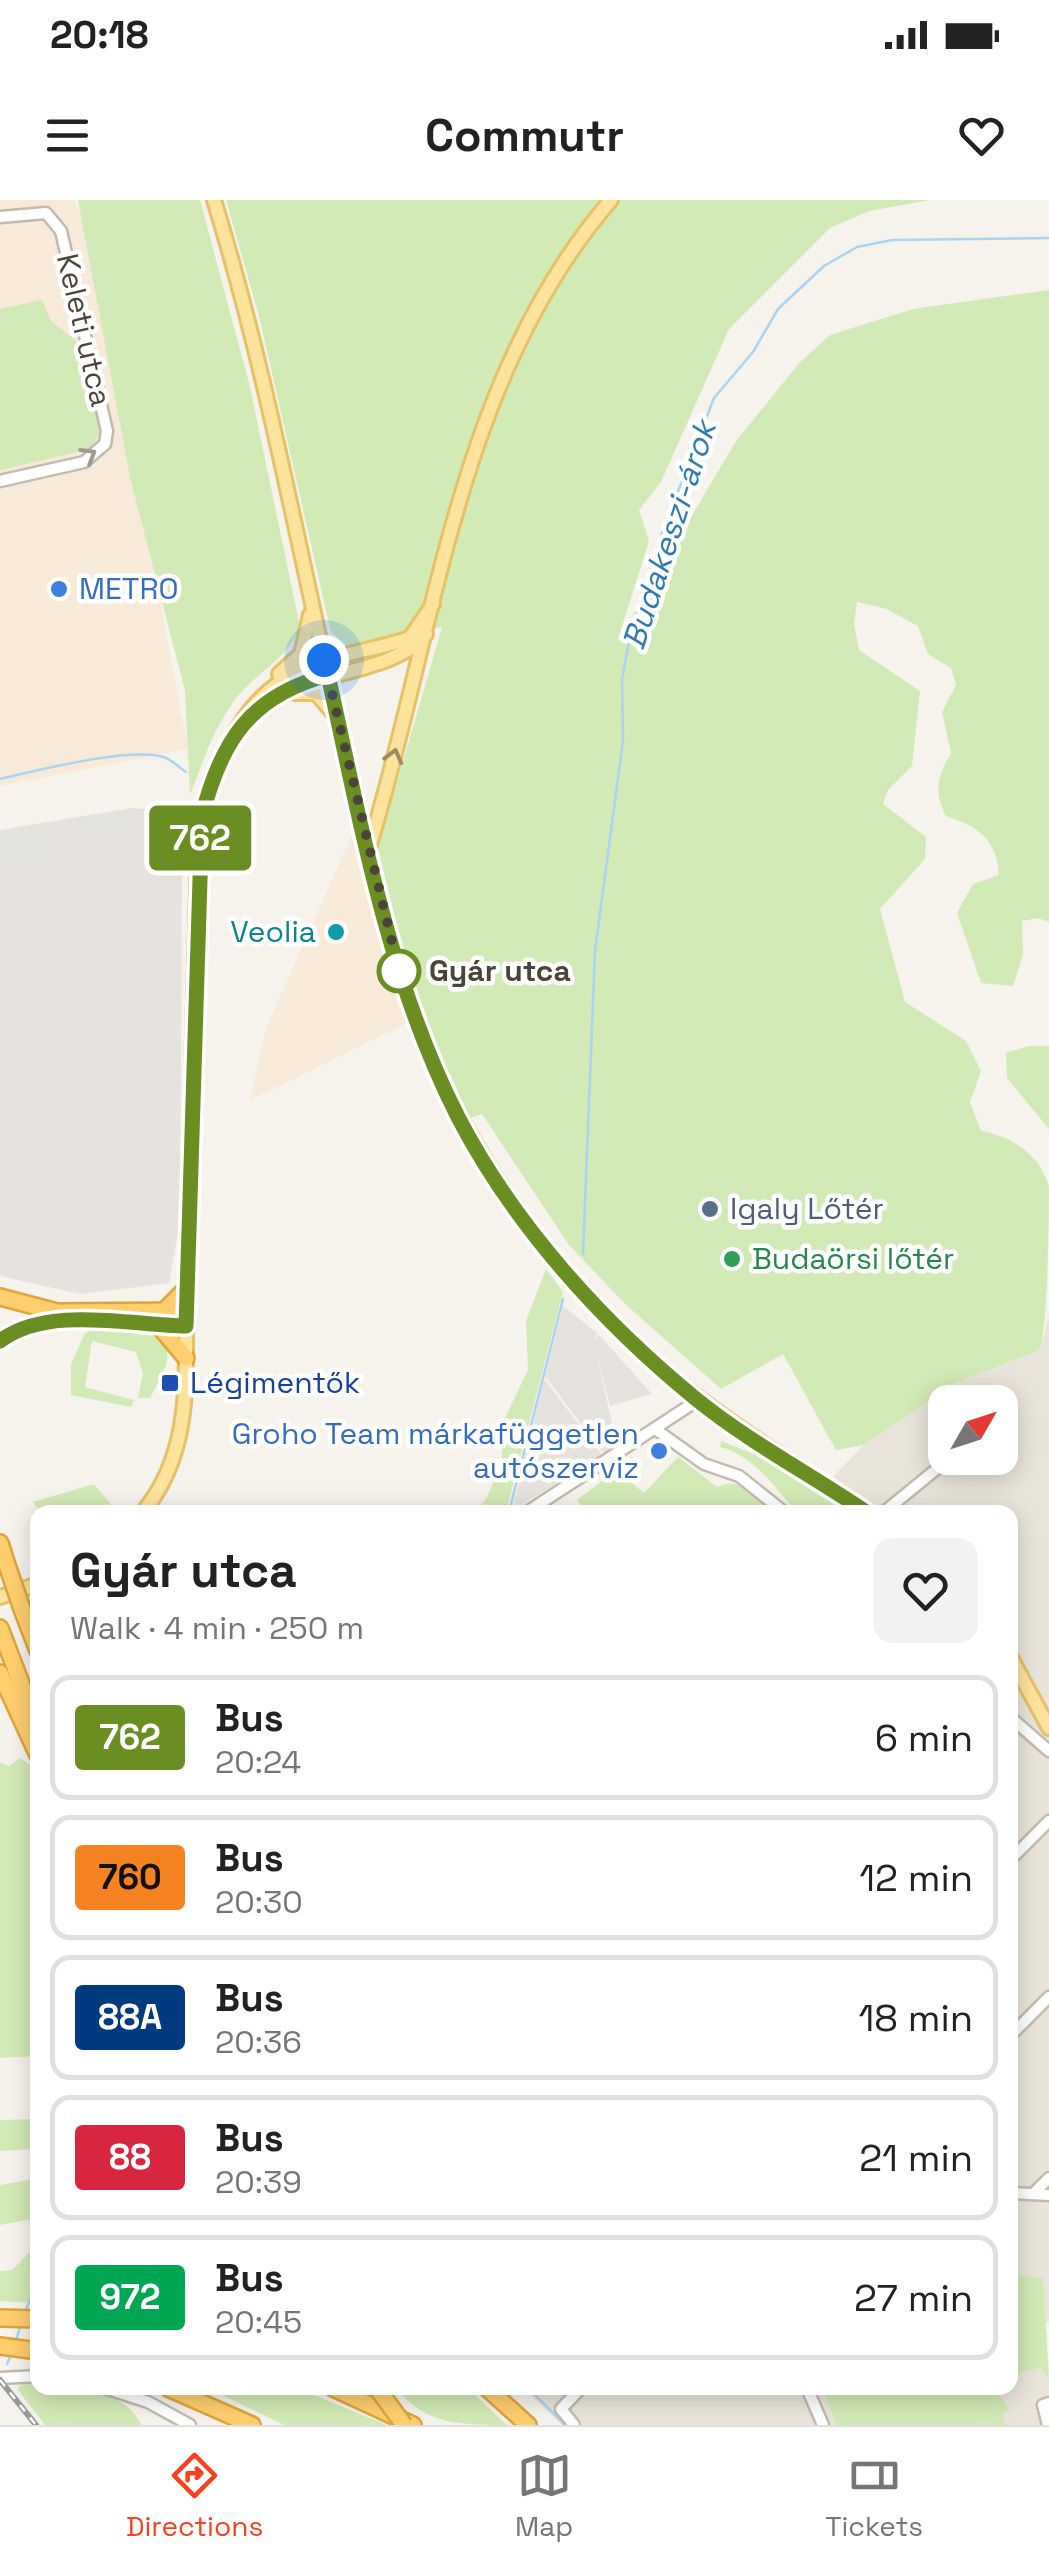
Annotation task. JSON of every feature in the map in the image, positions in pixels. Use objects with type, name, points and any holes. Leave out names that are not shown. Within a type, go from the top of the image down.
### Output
[{"type":"highway","points":[[161,1319],[186,1288]]},
{"type":"highway","points":[[0,1297],[58,1312],[161,1319]]},
{"type":"highway","points":[[161,1319],[186,1358]]},
{"type":"highway","points":[[0,1340],[19,1329],[49,1322],[186,1319]]},
{"type":"highway","points":[[2,1550],[30,1630]]},
{"type":"highway","points":[[0,1628],[30,1707]]},
{"type":"highway","points":[[0,1673],[30,1738]]},
{"type":"highway","points":[[0,1686],[12,1700]]},
{"type":"highway","points":[[0,2318],[29,2318]]},
{"type":"highway","points":[[184,2395],[252,2425]]},
{"type":"highway","points":[[349,2395],[413,2425]]},
{"type":"highway","points":[[382,2395],[404,2425]]},
{"type":"highway","points":[[495,2395],[528,2425]]},
{"type":"main road","points":[[214,200],[252,336],[394,956],[458,1117],[481,1156],[589,1298],[698,1400],[856,1505]]},
{"type":"main road","points":[[368,850],[472,459],[497,390],[542,300],[610,200]]},
{"type":"main road","points":[[148,1505],[162,1486],[178,1443],[186,1358],[202,816],[216,768],[247,716],[300,654],[310,628],[310,601]]},
{"type":"main road","points":[[247,716],[278,684],[324,660],[410,638],[433,604]]},
{"type":"main road","points":[[317,630],[342,650],[355,652]]},
{"type":"main road","points":[[247,716],[328,675],[408,652],[428,632]]},
{"type":"main road","points":[[278,697],[303,690],[316,693],[337,719]]},
{"type":"main road","points":[[358,802],[382,800]]},
{"type":"main road","points":[[0,1596],[30,1587]]},
{"type":"main road","points":[[1018,1671],[1049,1728]]},
{"type":"street","name":"Keleti utca","points":[[0,216],[46,213],[61,231],[107,432],[106,444],[84,462],[0,482]]},
{"type":"street","points":[[538,1505],[698,1400]]},
{"type":"street","points":[[654,1429],[704,1464],[739,1476],[775,1505]]},
{"type":"street","points":[[893,1505],[929,1475]]},
{"type":"street","points":[[1018,1724],[1049,1751]]},
{"type":"street","points":[[1018,1852],[1049,1821]]},
{"type":"street","points":[[1018,2028],[1049,1997]]},
{"type":"street","points":[[1033,2194],[1049,2178]]},
{"type":"street","points":[[1018,2193],[1049,2196]]},
{"type":"street","points":[[0,2378],[30,2376]]},
{"type":"street","points":[[126,2395],[190,2425]]},
{"type":"street","points":[[574,2395],[560,2410],[574,2425]]},
{"type":"street","points":[[811,2395],[821,2424]]},
{"type":"street","points":[[1046,2404],[1048,2425]]},
{"type":"shaded area","points":[[0,200],[74,200],[90,229],[188,749],[0,786]]},
{"type":"shaded area","points":[[132,808],[176,812],[182,865],[180,1220],[169,1283],[80,1294],[0,1276],[0,830]]},
{"type":"shaded area","points":[[121,814],[143,840],[94,842],[68,822]]},
{"type":"shaded area","points":[[356,826],[383,956],[410,1022],[250,1100],[266,1028]]},
{"type":"shaded area","points":[[42,829],[52,864],[0,874],[0,835]]},
{"type":"shaded area","points":[[563,1306],[597,1333],[593,1342],[599,1335],[652,1394],[610,1406],[595,1347],[617,1446],[604,1454],[545,1376]]},
{"type":"shaded area","points":[[1049,1317],[1049,2322],[1045,2322],[1043,2278],[1018,2275],[1018,1505],[805,1505],[864,1445],[928,1401],[928,1475],[1018,1475],[1018,1385],[952,1385],[1040,1350]]},
{"type":"shaded area","points":[[544,1379],[602,1455],[522,1505],[513,1505]]},
{"type":"shaded area","points":[[1042,2368],[1049,2379],[1049,2425],[1005,2425],[1003,2413],[1010,2410],[1000,2395],[1018,2395],[1018,2373]]},
{"type":"shaded area","points":[[530,2395],[825,2395],[836,2425],[562,2425]]},
{"type":"green space","points":[[78,200],[200,200],[250,387],[300,627],[288,648],[230,707],[210,743],[190,795],[185,691],[130,477]]},
{"type":"green space","points":[[226,200],[930,200],[869,211],[830,228],[729,329],[661,482],[639,510],[649,541],[617,642],[736,441],[800,362],[830,335],[913,309],[1049,290],[1049,922],[1038,918],[1022,921],[1023,955],[1013,986],[981,983],[957,913],[973,884],[999,875],[990,843],[967,824],[946,816],[939,799],[940,776],[951,753],[942,712],[956,685],[951,668],[928,654],[918,626],[887,609],[857,602],[854,624],[859,650],[920,691],[912,766],[888,790],[883,804],[926,837],[925,859],[880,909],[905,1002],[966,1041],[981,1071],[970,1102],[981,1131],[1003,1137],[1023,1149],[1039,1165],[1049,1187],[1040,1350],[952,1385],[928,1385],[928,1401],[864,1445],[836,1450],[783,1354],[721,1389],[625,1304],[569,1245],[482,1114],[469,1118],[413,993],[378,848],[442,627],[347,646],[331,632],[259,316]]},
{"type":"green space","points":[[42,300],[51,321],[80,344],[100,433],[90,449],[0,470],[0,309]]},
{"type":"green space","points":[[1029,1046],[1049,1046],[1049,1129],[1007,1078],[1006,1053]]},
{"type":"green space","points":[[546,1269],[563,1292],[508,1505],[480,1505],[502,1459],[502,1424],[528,1370],[526,1321]]},
{"type":"green space","points":[[95,1329],[163,1337],[167,1361],[150,1398],[138,1398],[143,1373],[136,1352],[92,1341],[85,1387],[134,1400],[131,1407],[71,1395],[71,1364],[85,1333]]},
{"type":"green space","points":[[721,1441],[773,1462],[839,1505],[791,1505],[753,1465],[720,1447]]},
{"type":"green space","points":[[678,1457],[717,1487],[741,1486],[765,1505],[581,1505],[577,1500],[616,1470],[644,1493]]},
{"type":"green space","points":[[94,1484],[111,1505],[35,1505],[33,1502]]},
{"type":"green space","points":[[20,1758],[30,1765],[30,2056],[0,2058],[0,1762],[9,1766]]},
{"type":"green space","points":[[30,2119],[30,2149],[0,2151],[0,2120]]},
{"type":"green space","points":[[30,2180],[30,2219],[0,2225],[0,2185]]},
{"type":"green space","points":[[30,2252],[30,2303],[0,2301],[0,2271],[12,2270]]},
{"type":"green space","points":[[1018,2275],[1043,2278],[1049,2379],[1041,2368],[1018,2373]]},
{"type":"green space","points":[[29,2378],[30,2395],[110,2396],[133,2412],[142,2425],[45,2425],[17,2389]]},
{"type":"green space","points":[[222,2395],[313,2395],[387,2425],[284,2425]]},
{"type":"green space","points":[[403,2395],[475,2395],[507,2425],[445,2420]]},
{"type":"green space","points":[[825,2395],[1000,2395],[1010,2410],[1003,2413],[1005,2425],[836,2425]]},
{"type":"waterway","name":"Budakeszi-árok","points":[[583,1254],[595,951],[623,741],[622,680],[629,641],[662,533],[714,398],[753,352],[778,309],[824,266],[857,247],[892,240],[1049,238]]},
{"type":"waterway","points":[[0,779],[132,755],[166,758],[186,772]]},
{"type":"waterway","name":"Budakeszi-árok","points":[[511,1505],[563,1299]]},
{"type":"waterway","name":"Budakeszi-árok","points":[[25,2312],[30,2300]]},
{"type":"waterway","points":[[16,2340],[21,2324]]},
{"type":"waterway","points":[[7,2364],[12,2353]]},
{"type":"waterway","points":[[535,2395],[565,2425]]},
{"type":"railway","points":[[0,2380],[36,2425]]},
{"type":"bus line","name":"762","points":[[0,1341],[29,1325],[49,1322],[186,1326],[202,816],[216,768],[247,716],[292,688],[328,675],[400,974],[458,1117],[481,1156],[572,1278],[635,1345],[715,1414],[855,1505]]},
{"type":"place","name":"METRO","points":[[59,589]]},
{"type":"place","name":"Veolia","points":[[336,932]]},
{"type":"place","name":"Gyár utca","points":[[399,971]]},
{"type":"place","name":"Igaly Lőtér","points":[[710,1209]]},
{"type":"place","name":"Budaörsi lőtér","points":[[732,1259]]},
{"type":"place","name":"Légimentők","points":[[170,1383]]},
{"type":"place","name":"Groho Team márkafüggetlen autószerviz","points":[[659,1451]]},
{"type":"route","points":[[324,660],[400,974],[399,971]]}]
